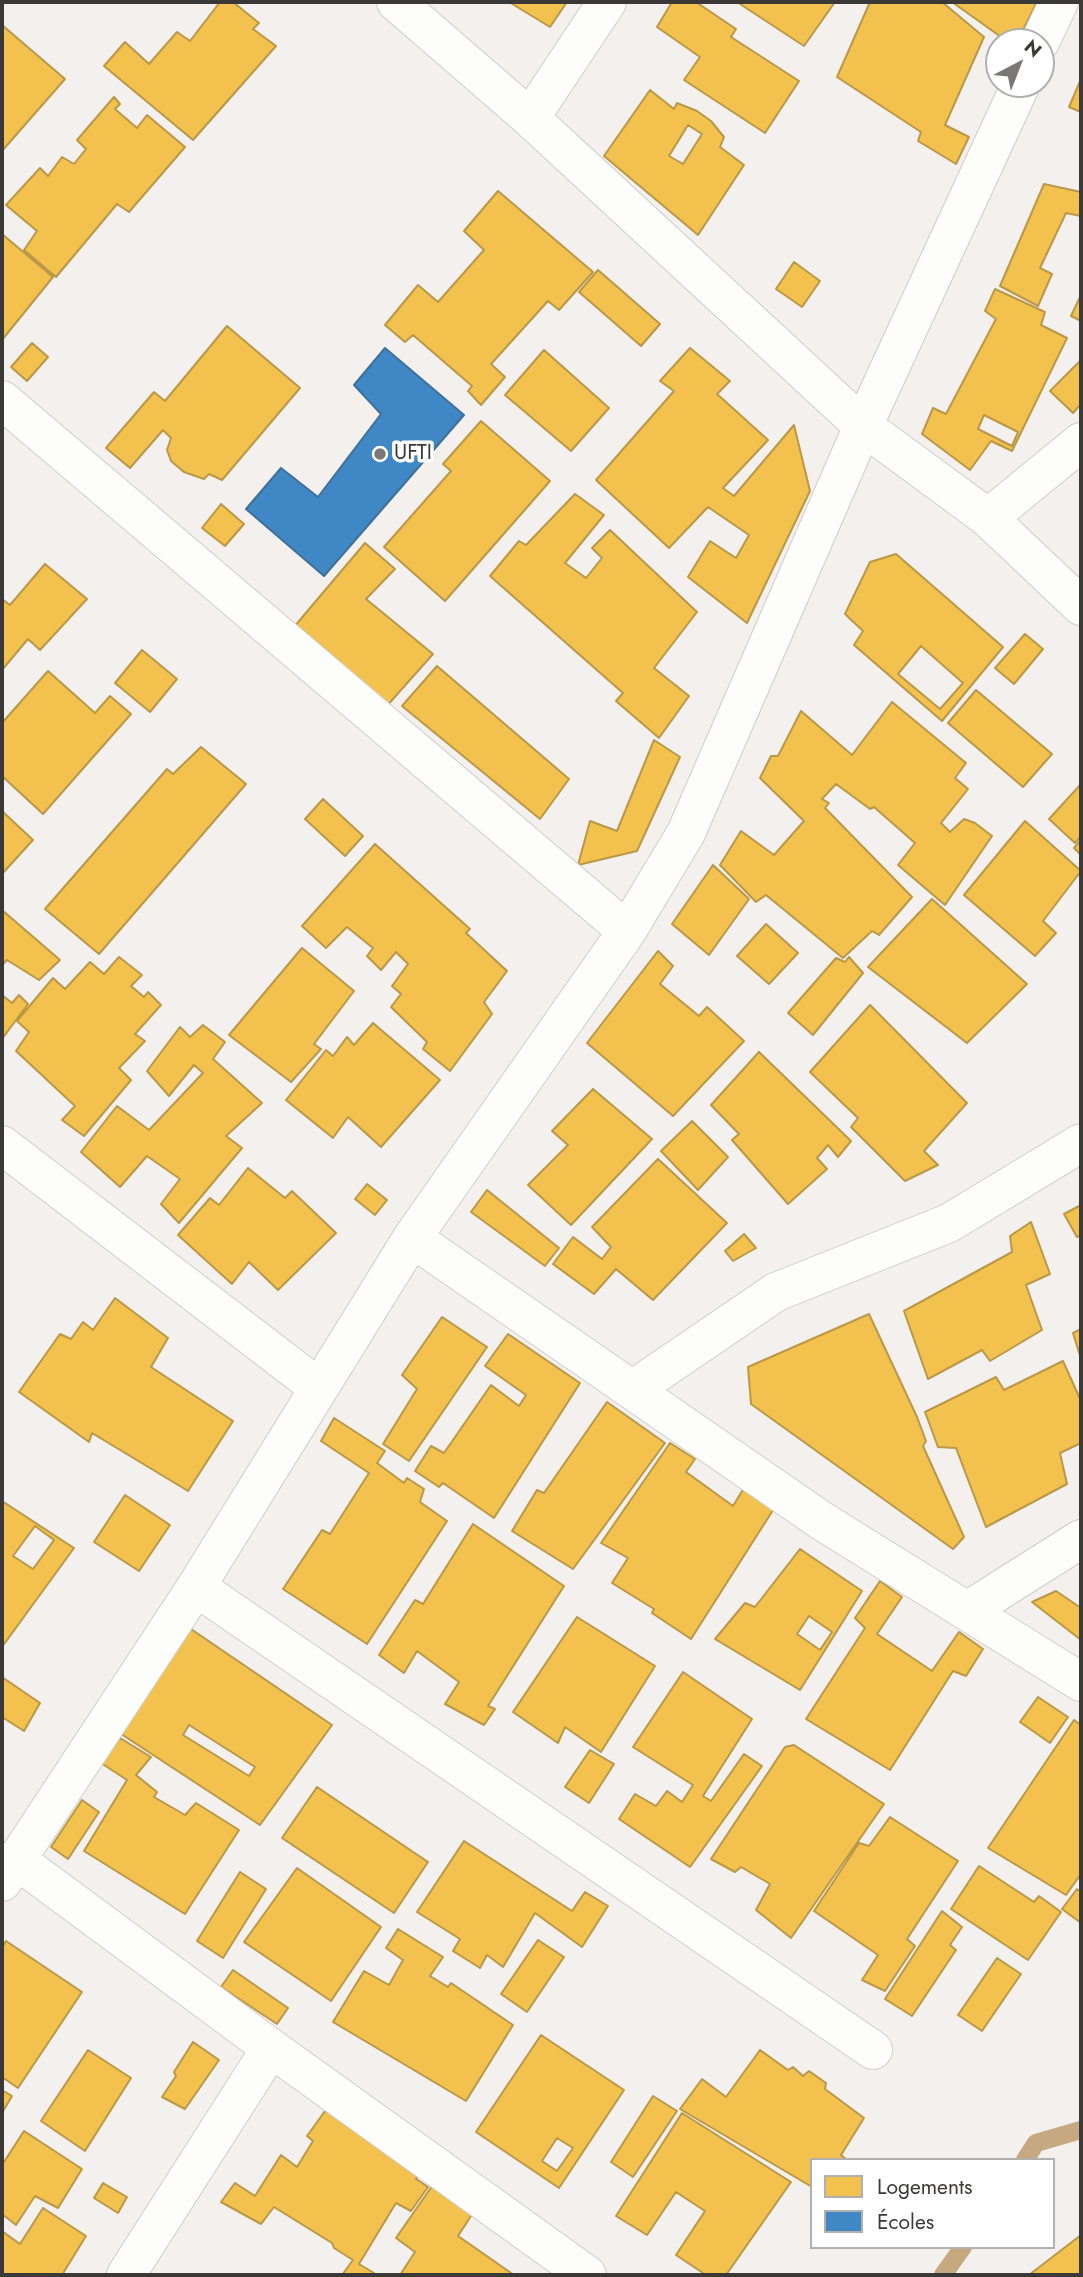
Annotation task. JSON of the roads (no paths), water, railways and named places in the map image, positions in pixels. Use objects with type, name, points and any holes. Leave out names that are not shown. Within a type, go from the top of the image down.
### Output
[{"type":"street","points":[[396,2],[530,118],[863,426],[988,518],[1081,607]]},
{"type":"street","points":[[530,118],[607,2]]},
{"type":"street","points":[[1047,28],[1059,2]]},
{"type":"street","points":[[587,2275],[271,2048],[10,1871],[196,1587],[412,1238],[627,931],[686,833],[863,426],[1015,98]]},
{"type":"street","points":[[2,400],[627,931]]},
{"type":"street","points":[[988,518],[1081,442]]},
{"type":"street","points":[[632,1390],[776,1292],[948,1223],[1081,1143]]},
{"type":"street","points":[[2,1145],[319,1388]]},
{"type":"street","points":[[412,1238],[822,1521],[1081,1682]]},
{"type":"street","points":[[967,1612],[1081,1539]]},
{"type":"street","points":[[196,1587],[873,2050]]},
{"type":"street","points":[[126,2275],[271,2048]]},
{"type":"waterway","points":[[1026,2158],[1036,2143],[1081,2130]]},
{"type":"waterway","points":[[943,2275],[962,2249]]},
{"type":"place","name":"UFTI","points":[[380,454]]}]
